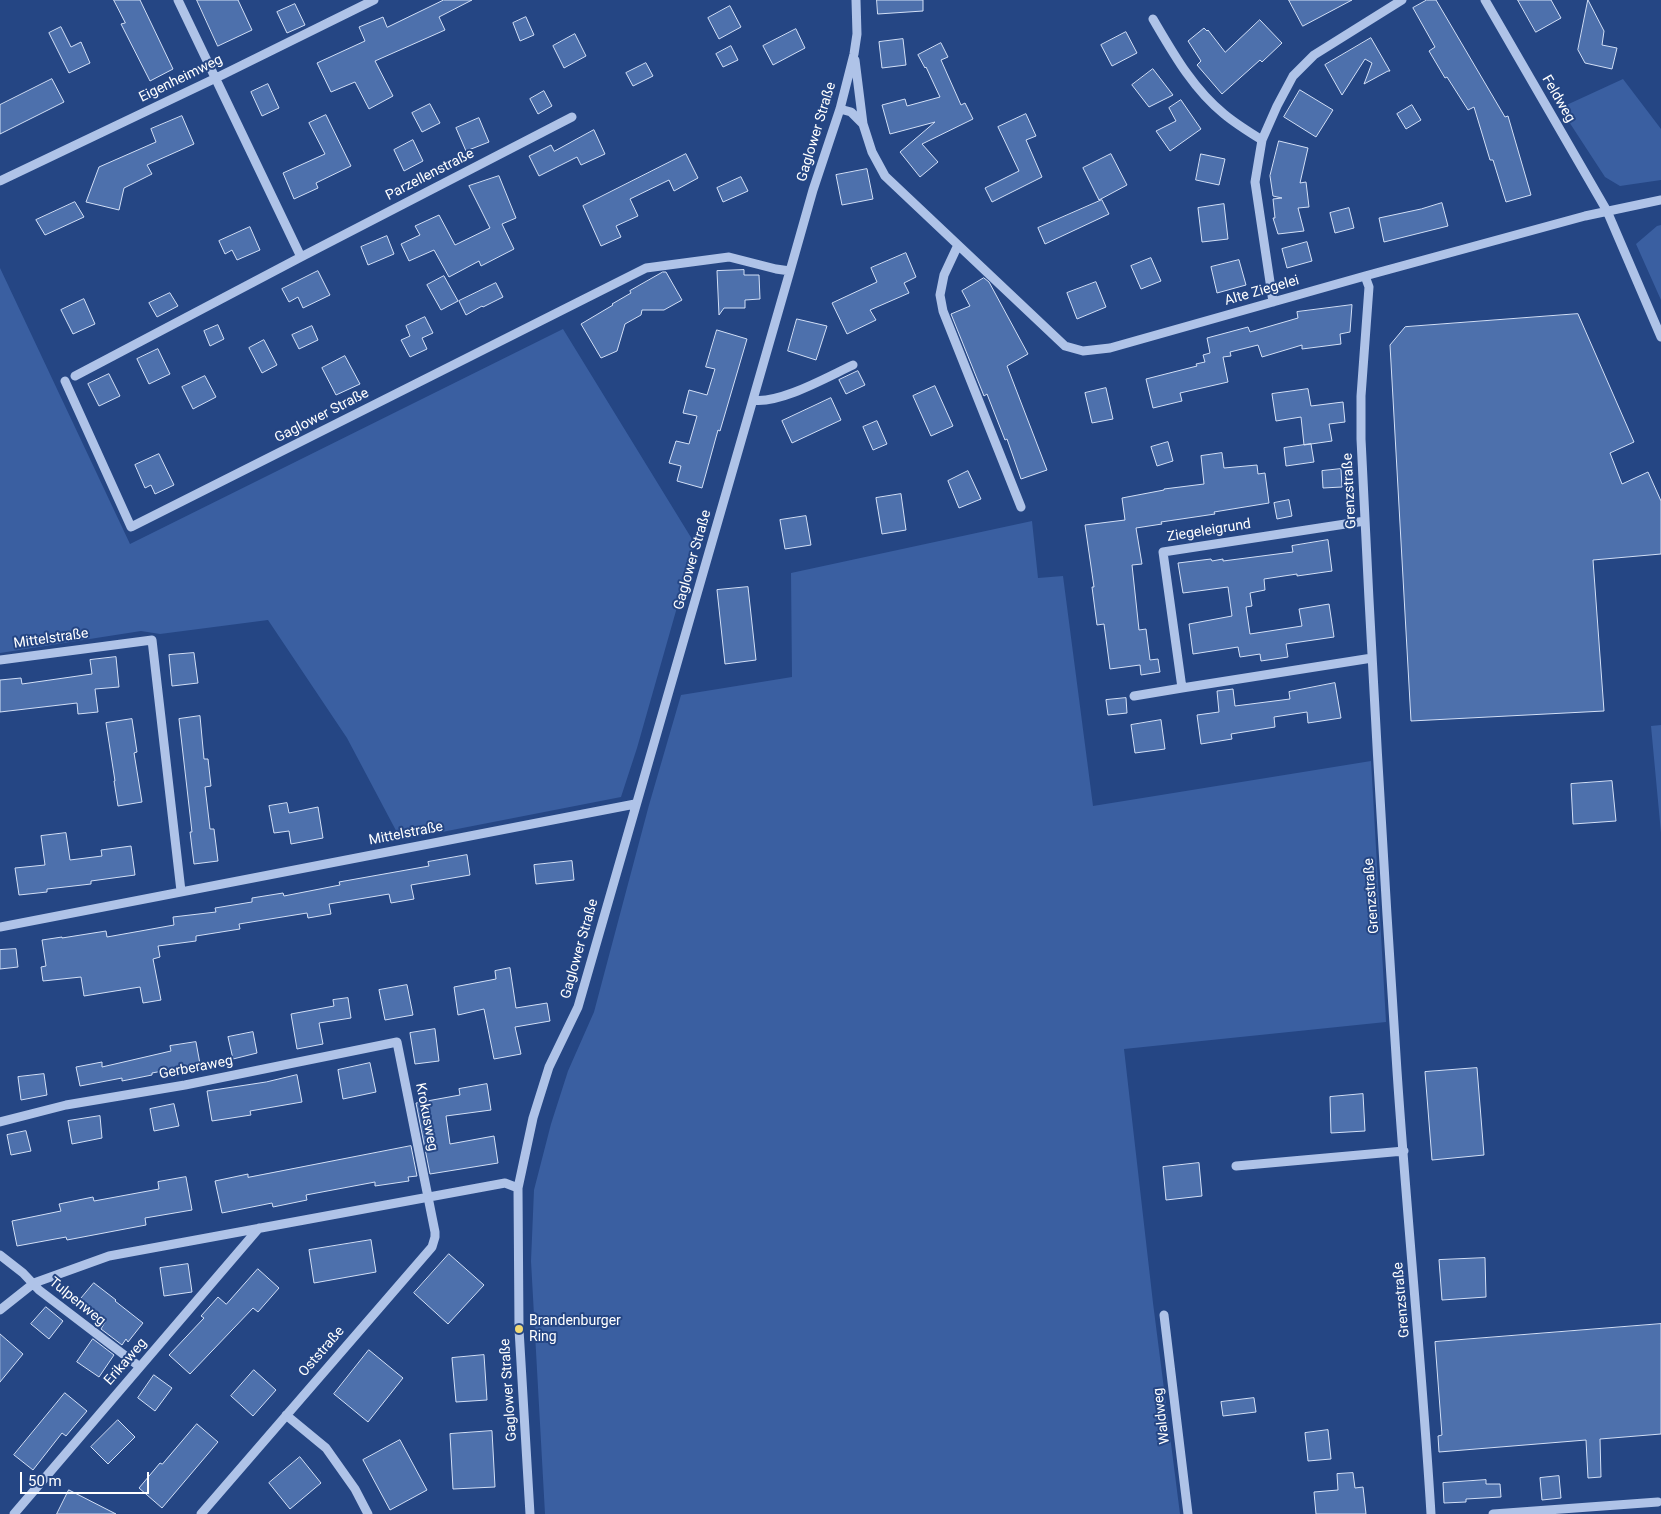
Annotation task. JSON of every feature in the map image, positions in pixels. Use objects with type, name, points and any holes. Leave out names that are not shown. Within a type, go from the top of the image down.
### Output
[{"type":"street","points":[[178,0],[301,257]]},
{"type":"street","name":"Eigenheimweg","points":[[0,181],[374,0]]},
{"type":"street","name":"Gaglower Straße","points":[[530,1514],[518,1329],[518,1188],[534,1118],[549,1067],[578,1007],[813,190],[840,109],[857,34],[856,0]]},
{"type":"street","points":[[1274,302],[1255,182],[1262,140],[1293,76],[1314,55],[1402,0]]},
{"type":"street","name":"Feldweg","points":[[1485,0],[1607,211],[1661,337]]},
{"type":"street","points":[[1153,19],[1174,55],[1197,87],[1222,113],[1262,140]]},
{"type":"street","name":"Alte Ziegelei","points":[[854,54],[863,124],[872,152],[885,176],[1065,346],[1083,351],[1110,348],[1365,276],[1607,211],[1661,200]]},
{"type":"street","points":[[840,109],[851,112],[863,124]]},
{"type":"street","name":"Parzellenstraße","points":[[75,376],[572,117]]},
{"type":"street","points":[[958,245],[944,275],[940,295],[942,311],[1021,507]]},
{"type":"street","name":"Gaglower Straße","points":[[65,382],[131,527],[646,268],[729,257],[790,271]]},
{"type":"street","name":"Grenzstraße","points":[[1365,276],[1369,287],[1361,396],[1361,422],[1377,754],[1431,1514]]},
{"type":"street","points":[[753,400],[769,401],[789,394],[853,365]]},
{"type":"street","name":"Ziegeleigrund","points":[[1182,688],[1163,552],[1365,521]]},
{"type":"street","name":"Mittelstraße","points":[[0,660],[152,640],[181,891]]},
{"type":"street","points":[[1134,696],[1372,658]]},
{"type":"street","name":"Mittelstraße","points":[[0,927],[635,804]]},
{"type":"street","name":"Gerberaweg","points":[[0,1122],[66,1105],[185,1085],[397,1042]]},
{"type":"street","name":"Krokusweg","points":[[397,1042],[427,1197]]},
{"type":"street","points":[[1236,1166],[1404,1151]]},
{"type":"street","points":[[0,1310],[34,1283],[109,1256],[505,1183],[518,1188]]},
{"type":"street","name":"Oststraße","points":[[201,1514],[432,1247],[435,1237],[427,1197]]},
{"type":"street","name":"Erikaweg","points":[[14,1514],[259,1228]]},
{"type":"street","name":"Tulpenweg","points":[[0,1255],[46,1295],[140,1367]]},
{"type":"street","name":"Waldweg","points":[[1164,1315],[1188,1514]]},
{"type":"street","points":[[286,1415],[326,1448],[355,1489],[368,1514]]},
{"type":"street","points":[[1493,1514],[1658,1502]]},
{"type":"shaded area","points":[[1623,79],[1661,129],[1661,180],[1620,186],[1605,177],[1560,108]]},
{"type":"shaded area","points":[[1661,225],[1661,300],[1636,244],[1657,226]]},
{"type":"shaded area","points":[[0,268],[130,544],[563,329],[695,544],[637,748],[621,797],[401,840],[347,738],[268,620],[160,634],[141,631],[0,653]]},
{"type":"shaded area","points":[[1032,521],[1038,578],[1063,576],[1093,806],[1371,761],[1386,1022],[1124,1049],[1153,1303],[1180,1514],[545,1514],[531,1261],[534,1190],[551,1124],[568,1071],[594,1012],[649,805],[681,695],[792,677],[791,573]]},
{"type":"shaded area","points":[[1661,725],[1661,833],[1651,726]]},
{"type":"building","points":[[114,0],[140,0],[173,69],[150,81],[121,24],[125,23]]},
{"type":"building","points":[[197,0],[238,0],[252,30],[218,46]]},
{"type":"building","points":[[444,0],[472,0],[439,17],[445,30],[375,61],[393,96],[369,109],[355,82],[331,92],[317,63],[365,41],[359,27],[383,17],[387,27]]},
{"type":"building","points":[[877,0],[923,0],[923,11],[878,14]]},
{"type":"building","points":[[1289,0],[1352,0],[1303,26]]},
{"type":"building","points":[[1427,0],[1436,0],[1505,117],[1508,116],[1531,195],[1506,202],[1493,160],[1490,160],[1474,107],[1468,110],[1447,77],[1445,78],[1429,51],[1435,47],[1413,8]]},
{"type":"building","points":[[1518,0],[1551,0],[1561,18],[1536,32]]},
{"type":"building","points":[[1588,0],[1604,31],[1602,45],[1617,48],[1612,69],[1585,63],[1578,50]]},
{"type":"building","points":[[295,4],[305,25],[287,33],[277,12]]},
{"type":"building","points":[[730,6],[741,27],[719,39],[708,18]]},
{"type":"building","points":[[526,17],[534,35],[520,41],[513,23]]},
{"type":"building","points":[[1260,20],[1282,43],[1262,62],[1260,60],[1222,94],[1197,65],[1201,61],[1188,41],[1204,28],[1208,30],[1225,52]]},
{"type":"building","points":[[61,27],[71,47],[81,42],[90,63],[69,73],[49,33]]},
{"type":"building","points":[[796,29],[805,48],[773,65],[763,46]]},
{"type":"building","points":[[1126,32],[1137,53],[1112,66],[1101,45]]},
{"type":"building","points":[[575,34],[586,56],[564,68],[553,46]]},
{"type":"building","points":[[1371,38],[1390,71],[1364,84],[1372,63],[1365,59],[1342,95],[1325,65]]},
{"type":"building","points":[[903,39],[906,65],[882,68],[879,42]]},
{"type":"building","points":[[941,43],[948,57],[941,60],[961,105],[965,103],[973,119],[922,144],[938,162],[920,177],[900,152],[935,122],[890,134],[882,105],[905,99],[907,106],[940,97],[926,67],[918,55]]},
{"type":"building","points":[[731,46],[738,60],[723,67],[716,54]]},
{"type":"building","points":[[646,63],[653,76],[633,86],[626,73]]},
{"type":"building","points":[[1153,69],[1173,95],[1149,107],[1132,85]]},
{"type":"building","points":[[52,79],[64,102],[0,134],[0,105]]},
{"type":"building","points":[[268,84],[279,108],[262,116],[251,92]]},
{"type":"building","points":[[1300,90],[1333,110],[1316,137],[1284,117]]},
{"type":"building","points":[[544,91],[552,106],[538,114],[530,99]]},
{"type":"building","points":[[1181,100],[1201,129],[1170,151],[1156,131],[1176,121],[1169,108]]},
{"type":"building","points":[[430,104],[440,123],[422,132],[412,113]]},
{"type":"building","points":[[1412,105],[1421,120],[1406,129],[1397,114]]},
{"type":"building","points":[[1026,114],[1036,136],[1026,140],[1042,177],[992,202],[985,188],[1019,171],[998,127]]},
{"type":"building","points":[[326,115],[351,166],[316,183],[318,188],[294,199],[283,173],[325,154],[309,123]]},
{"type":"building","points":[[182,116],[194,144],[147,165],[152,174],[124,188],[119,210],[86,202],[99,167],[156,142],[151,129]]},
{"type":"building","points":[[479,118],[489,142],[466,151],[456,128]]},
{"type":"building","points":[[594,130],[605,154],[581,165],[577,157],[539,176],[529,156],[551,145],[554,151]]},
{"type":"building","points":[[413,140],[423,161],[404,171],[394,150]]},
{"type":"building","points":[[1279,141],[1308,148],[1300,183],[1306,182],[1309,207],[1298,208],[1304,231],[1278,234],[1273,218],[1275,218],[1273,199],[1282,198],[1273,196],[1270,176]]},
{"type":"building","points":[[686,154],[698,178],[674,191],[669,180],[630,199],[638,216],[616,226],[621,237],[601,246],[583,206]]},
{"type":"building","points":[[1111,154],[1127,185],[1099,200],[1083,168]]},
{"type":"building","points":[[1201,154],[1225,159],[1219,185],[1196,180]]},
{"type":"building","points":[[867,169],[873,199],[842,205],[836,175]]},
{"type":"building","points":[[499,176],[516,218],[502,224],[514,249],[481,266],[479,261],[449,277],[434,250],[409,261],[401,244],[420,235],[415,226],[439,215],[455,245],[490,228],[469,186]]},
{"type":"building","points":[[741,177],[748,191],[723,202],[717,188]]},
{"type":"building","points":[[1102,200],[1109,214],[1045,244],[1038,228]]},
{"type":"building","points":[[75,202],[84,217],[45,235],[36,220]]},
{"type":"building","points":[[1442,203],[1448,226],[1384,242],[1379,218]]},
{"type":"building","points":[[1224,204],[1228,239],[1202,242],[1198,208]]},
{"type":"building","points":[[1349,208],[1354,228],[1335,233],[1330,213]]},
{"type":"building","points":[[250,227],[260,250],[237,260],[232,250],[225,254],[219,241]]},
{"type":"building","points":[[387,236],[394,254],[368,265],[361,247]]},
{"type":"building","points":[[1307,242],[1312,261],[1287,268],[1282,249]]},
{"type":"building","points":[[906,253],[916,277],[904,283],[909,293],[870,310],[876,320],[847,334],[832,303],[877,282],[871,268]]},
{"type":"building","points":[[1151,258],[1161,281],[1141,289],[1131,266]]},
{"type":"building","points":[[1239,260],[1246,285],[1217,293],[1211,267]]},
{"type":"building","points":[[744,270],[744,275],[759,275],[760,299],[745,300],[745,308],[724,308],[719,315],[717,271]]},
{"type":"building","points":[[318,271],[330,295],[303,308],[298,297],[289,302],[282,289]]},
{"type":"building","points":[[666,272],[682,300],[664,310],[642,310],[641,315],[625,324],[617,351],[601,358],[581,324],[631,293],[630,291]]},
{"type":"building","points":[[444,276],[458,301],[441,310],[427,285]]},
{"type":"building","points":[[984,278],[989,282],[1028,354],[1007,366],[1047,470],[1021,479],[1007,439],[1005,440],[987,394],[984,396],[951,314],[970,306],[962,291]]},
{"type":"building","points":[[1096,282],[1106,307],[1077,319],[1067,293]]},
{"type":"building","points":[[496,283],[503,297],[466,315],[459,301]]},
{"type":"building","points":[[170,293],[178,306],[157,317],[149,303]]},
{"type":"building","points":[[84,299],[95,324],[73,334],[61,310]]},
{"type":"building","points":[[1352,305],[1350,332],[1340,334],[1341,344],[1302,349],[1302,345],[1262,357],[1258,345],[1230,352],[1231,356],[1223,357],[1228,382],[1180,393],[1182,401],[1153,408],[1146,379],[1197,366],[1196,364],[1205,362],[1203,355],[1210,353],[1207,338],[1248,327],[1250,332],[1298,318],[1297,312]]},
{"type":"building","points":[[1578,314],[1634,442],[1610,453],[1622,484],[1648,472],[1661,501],[1661,554],[1593,560],[1604,711],[1411,721],[1390,345],[1405,327]]},
{"type":"building","points":[[425,317],[433,333],[422,338],[427,349],[410,357],[401,340],[410,336],[406,326]]},
{"type":"building","points":[[797,319],[827,326],[816,360],[788,351]]},
{"type":"building","points":[[218,325],[224,339],[210,346],[204,331]]},
{"type":"building","points":[[312,326],[318,340],[299,349],[292,335]]},
{"type":"building","points":[[717,330],[747,339],[702,488],[677,481],[681,466],[669,463],[676,441],[689,444],[697,416],[683,413],[689,390],[707,395],[715,369],[706,367]]},
{"type":"building","points":[[264,340],[277,365],[262,373],[249,348]]},
{"type":"building","points":[[158,349],[170,374],[149,384],[137,359]]},
{"type":"building","points":[[345,356],[360,384],[336,395],[322,368]]},
{"type":"building","points":[[858,371],[865,385],[846,394],[839,380]]},
{"type":"building","points":[[109,374],[120,396],[99,406],[88,384]]},
{"type":"building","points":[[205,376],[216,397],[193,409],[182,387]]},
{"type":"building","points":[[935,386],[953,426],[931,436],[913,396]]},
{"type":"building","points":[[1106,388],[1113,419],[1092,423],[1085,393]]},
{"type":"building","points":[[1308,389],[1311,406],[1343,402],[1345,422],[1329,424],[1332,441],[1304,445],[1301,417],[1276,421],[1272,394]]},
{"type":"building","points":[[831,398],[841,420],[792,443],[782,421]]},
{"type":"building","points":[[877,421],[887,444],[873,450],[863,427]]},
{"type":"building","points":[[1168,442],[1173,461],[1157,466],[1151,447]]},
{"type":"building","points":[[1311,444],[1314,462],[1286,466],[1284,448]]},
{"type":"building","points":[[1222,453],[1224,468],[1257,465],[1258,474],[1265,473],[1269,503],[1136,528],[1142,564],[1132,565],[1139,630],[1146,629],[1150,660],[1158,659],[1160,672],[1141,675],[1140,665],[1110,669],[1104,624],[1097,625],[1092,587],[1094,587],[1085,525],[1125,520],[1122,498],[1164,489],[1204,484],[1201,456]]},
{"type":"building","points":[[159,454],[174,485],[155,494],[151,485],[145,488],[135,465]]},
{"type":"building","points":[[1341,469],[1342,487],[1323,488],[1322,471]]},
{"type":"building","points":[[968,471],[981,499],[959,508],[948,481]]},
{"type":"building","points":[[901,494],[906,530],[882,534],[876,498]]},
{"type":"building","points":[[1289,500],[1292,516],[1277,519],[1274,503]]},
{"type":"building","points":[[806,516],[811,545],[785,549],[780,520]]},
{"type":"building","points":[[1328,540],[1332,571],[1264,579],[1265,590],[1250,593],[1252,606],[1246,607],[1250,634],[1302,626],[1299,609],[1329,604],[1334,637],[1286,644],[1288,657],[1261,661],[1260,654],[1240,657],[1238,647],[1193,654],[1189,624],[1232,616],[1228,587],[1183,593],[1178,563],[1211,559],[1212,561],[1223,559],[1223,561],[1293,552],[1292,546]]},
{"type":"building","points":[[748,587],[756,660],[725,664],[717,590]]},
{"type":"building","points":[[194,653],[198,683],[172,686],[169,655]]},
{"type":"building","points":[[116,657],[119,687],[95,689],[98,712],[78,714],[77,703],[0,712],[0,680],[21,678],[22,684],[92,674],[90,660]]},
{"type":"building","points":[[1335,683],[1341,718],[1308,723],[1307,712],[1274,717],[1275,727],[1231,734],[1232,739],[1201,744],[1197,715],[1219,712],[1217,691],[1233,689],[1235,706],[1290,699],[1289,692]]},
{"type":"building","points":[[1126,698],[1127,713],[1108,715],[1106,700]]},
{"type":"building","points":[[200,716],[204,759],[208,759],[211,786],[205,787],[210,829],[214,829],[218,861],[194,864],[179,719]]},
{"type":"building","points":[[132,719],[137,752],[134,753],[142,802],[118,806],[106,723]]},
{"type":"building","points":[[1161,720],[1165,749],[1135,753],[1131,725]]},
{"type":"building","points":[[1612,781],[1616,821],[1573,824],[1571,784]]},
{"type":"building","points":[[287,803],[289,813],[318,807],[323,838],[291,844],[289,831],[274,833],[269,806]]},
{"type":"building","points":[[66,833],[70,860],[102,856],[101,850],[131,846],[135,875],[91,881],[91,884],[47,889],[47,892],[19,895],[15,868],[45,865],[41,836]]},
{"type":"building","points":[[467,855],[470,875],[411,885],[414,899],[391,903],[389,894],[329,904],[331,914],[308,918],[307,913],[239,924],[240,929],[196,936],[196,941],[158,946],[160,957],[153,959],[161,1000],[143,1003],[140,987],[84,996],[81,977],[43,981],[41,967],[46,966],[42,940],[106,931],[107,937],[174,925],[173,917],[216,912],[215,908],[252,902],[252,898],[283,893],[284,896],[340,885],[339,882],[429,866],[428,862]]},
{"type":"building","points":[[572,861],[574,880],[536,884],[534,865]]},
{"type":"building","points":[[16,949],[18,967],[0,969],[0,950]]},
{"type":"building","points":[[510,968],[516,1008],[547,1003],[550,1021],[515,1027],[521,1054],[494,1059],[484,1009],[458,1015],[454,987],[496,979],[495,971]]},
{"type":"building","points":[[407,985],[413,1015],[385,1020],[379,990]]},
{"type":"building","points":[[348,998],[351,1018],[319,1023],[323,1044],[297,1049],[291,1014],[334,1006],[333,1000]]},
{"type":"building","points":[[435,1029],[439,1061],[415,1064],[410,1033]]},
{"type":"building","points":[[253,1032],[257,1053],[233,1059],[228,1037]]},
{"type":"building","points":[[196,1042],[200,1064],[122,1081],[122,1078],[80,1086],[76,1067],[102,1062],[102,1067],[171,1051],[170,1046]]},
{"type":"building","points":[[370,1063],[376,1092],[343,1099],[338,1070]]},
{"type":"building","points":[[1477,1068],[1484,1155],[1432,1160],[1425,1072]]},
{"type":"building","points":[[44,1074],[47,1095],[21,1100],[18,1077]]},
{"type":"building","points":[[297,1075],[302,1102],[250,1111],[251,1115],[212,1121],[207,1091]]},
{"type":"building","points":[[487,1084],[491,1110],[446,1116],[450,1144],[494,1136],[498,1163],[430,1174],[416,1103],[460,1095],[459,1089]]},
{"type":"building","points":[[1363,1094],[1365,1131],[1331,1133],[1330,1097]]},
{"type":"building","points":[[174,1104],[179,1126],[154,1131],[150,1109]]},
{"type":"building","points":[[100,1116],[102,1138],[72,1144],[68,1121]]},
{"type":"building","points":[[26,1131],[31,1151],[11,1155],[7,1135]]},
{"type":"building","points":[[411,1146],[417,1176],[408,1177],[409,1181],[375,1186],[375,1182],[306,1195],[307,1200],[273,1207],[272,1203],[222,1213],[215,1181],[248,1174],[248,1177]]},
{"type":"building","points":[[1199,1163],[1202,1196],[1166,1200],[1163,1167]]},
{"type":"building","points":[[186,1177],[192,1210],[145,1218],[146,1225],[67,1240],[66,1237],[17,1246],[12,1221],[61,1211],[59,1204],[93,1197],[94,1201],[159,1189],[158,1182]]},
{"type":"building","points":[[371,1240],[376,1272],[314,1283],[309,1250]]},
{"type":"building","points":[[449,1254],[484,1285],[448,1324],[414,1293]]},
{"type":"building","points":[[1485,1258],[1486,1297],[1442,1300],[1439,1260]]},
{"type":"building","points":[[188,1264],[192,1292],[164,1296],[160,1268]]},
{"type":"building","points":[[258,1269],[279,1288],[258,1312],[253,1308],[190,1374],[169,1355],[204,1318],[201,1316],[218,1297],[226,1304]]},
{"type":"building","points":[[94,1283],[143,1323],[128,1342],[126,1339],[122,1345],[101,1329],[105,1322],[79,1301]]},
{"type":"building","points":[[46,1307],[63,1321],[49,1339],[31,1324]]},
{"type":"building","points":[[1661,1324],[1661,1434],[1600,1439],[1601,1477],[1588,1478],[1586,1440],[1439,1452],[1438,1436],[1442,1435],[1435,1342]]},
{"type":"building","points":[[0,1334],[23,1354],[0,1382]]},
{"type":"building","points":[[93,1339],[114,1355],[99,1377],[77,1362]]},
{"type":"building","points":[[369,1350],[403,1378],[368,1422],[334,1394]]},
{"type":"building","points":[[484,1355],[487,1400],[456,1402],[452,1358]]},
{"type":"building","points":[[254,1370],[276,1390],[253,1416],[231,1396]]},
{"type":"building","points":[[154,1375],[172,1388],[155,1411],[138,1398]]},
{"type":"building","points":[[65,1393],[87,1411],[66,1436],[62,1433],[33,1470],[14,1455]]},
{"type":"building","points":[[1254,1398],[1256,1412],[1223,1416],[1221,1402]]},
{"type":"building","points":[[118,1420],[135,1437],[108,1464],[91,1447]]},
{"type":"building","points":[[197,1424],[218,1442],[162,1508],[139,1488]]},
{"type":"building","points":[[1328,1430],[1331,1459],[1308,1461],[1305,1433]]},
{"type":"building","points":[[492,1431],[495,1487],[453,1489],[450,1434]]},
{"type":"building","points":[[400,1440],[427,1490],[390,1510],[363,1460]]},
{"type":"building","points":[[300,1457],[321,1483],[290,1509],[269,1483]]},
{"type":"building","points":[[1353,1473],[1355,1488],[1363,1487],[1366,1514],[1316,1514],[1314,1492],[1338,1490],[1337,1474]]},
{"type":"building","points":[[1559,1476],[1561,1498],[1542,1500],[1540,1478]]},
{"type":"building","points":[[1486,1480],[1486,1484],[1500,1484],[1501,1497],[1466,1499],[1466,1502],[1444,1503],[1443,1483]]},
{"type":"building","points":[[69,1490],[116,1514],[57,1514]]},
{"type":"place","name":"Brandenburger Ring","points":[[519,1329]]}]
